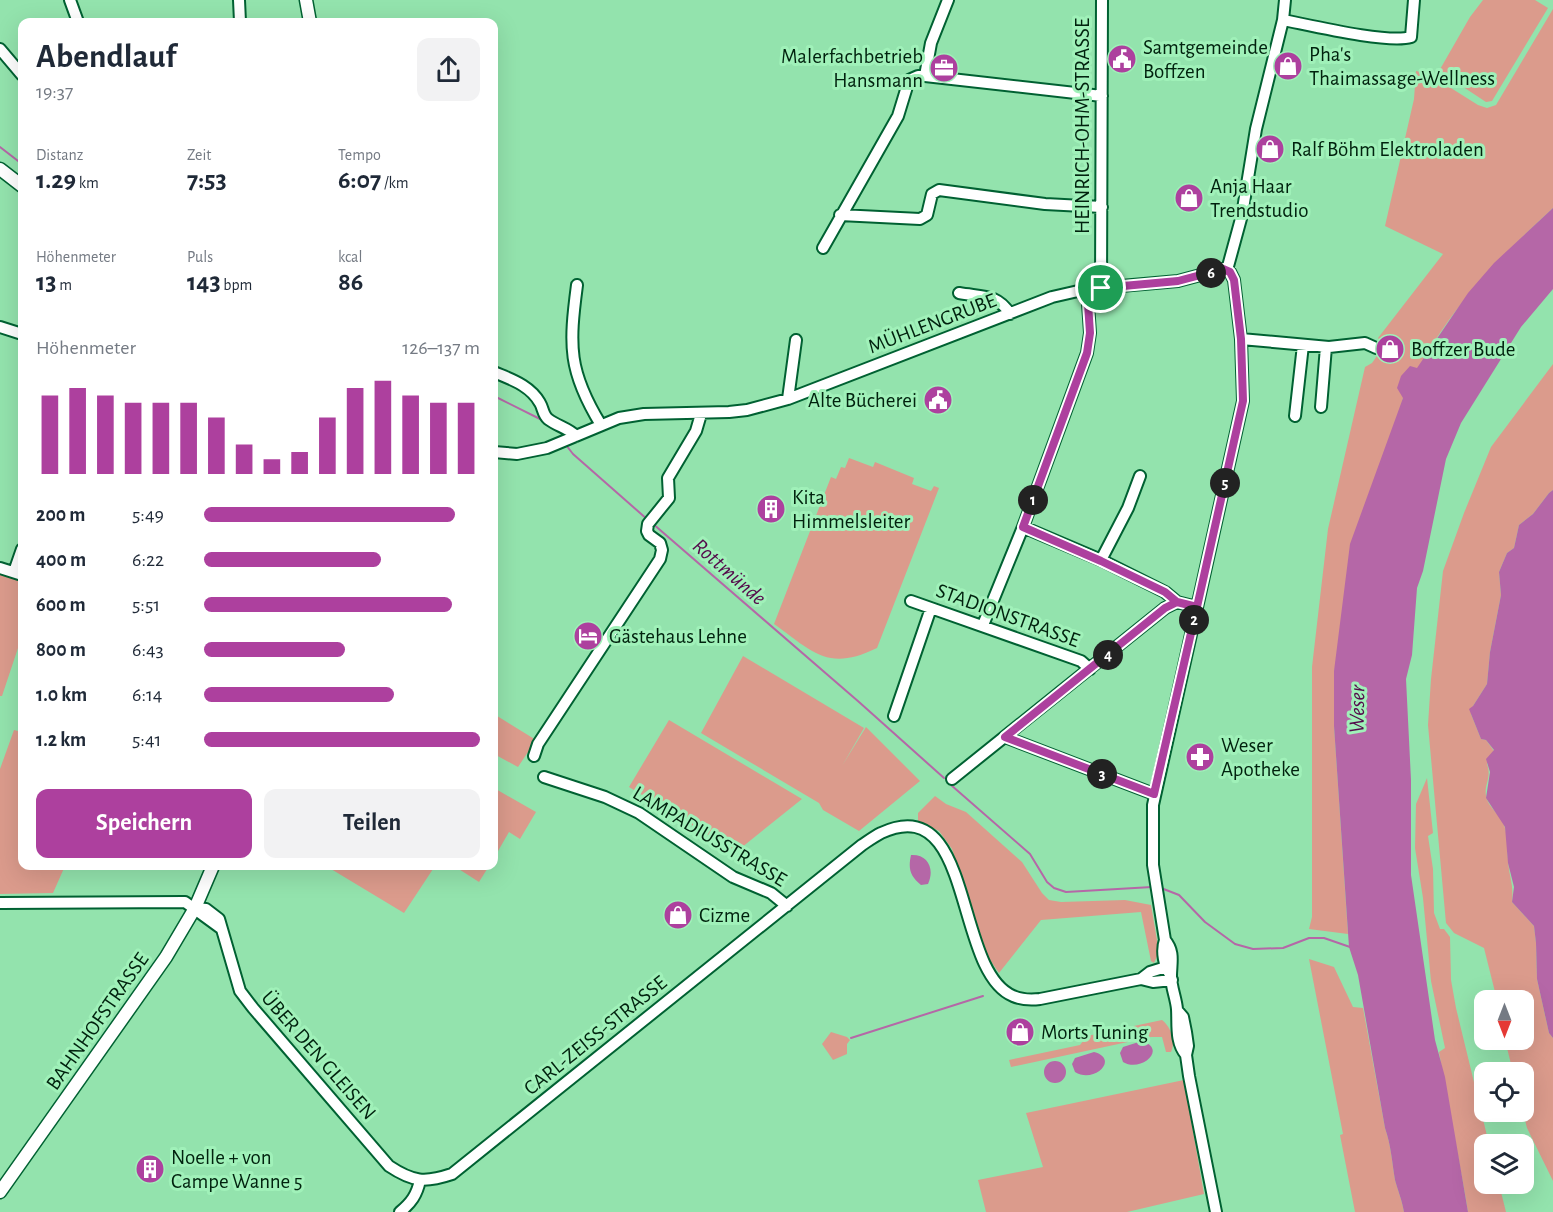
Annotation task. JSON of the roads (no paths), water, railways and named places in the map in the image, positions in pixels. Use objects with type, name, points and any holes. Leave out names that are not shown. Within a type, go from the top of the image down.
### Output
[{"type":"main road","points":[[306,0],[309,18]]},
{"type":"main road","points":[[0,169],[18,184]]},
{"type":"main road","name":"BAHNHOFSTRASSE","points":[[0,1192],[166,957],[195,908],[211,870]]},
{"type":"street","points":[[70,0],[77,18]]},
{"type":"street","points":[[239,0],[240,18]]},
{"type":"street","points":[[925,76],[931,43],[938,20],[948,0]]},
{"type":"street","name":"HEINRICH-OHM-STRASSE","points":[[1101,288],[1102,0]]},
{"type":"street","points":[[1216,1212],[1186,1054],[1188,1046],[1183,1017],[1177,1010],[1162,948],[1166,940],[1156,897],[1152,847],[1154,794],[1243,401],[1241,339],[1230,273],[1256,129],[1283,20],[1285,0]]},
{"type":"street","points":[[1283,20],[1367,36],[1403,39],[1411,37],[1414,0]]},
{"type":"street","points":[[0,49],[18,70]]},
{"type":"street","points":[[823,248],[898,116],[909,80],[925,76],[1102,96]]},
{"type":"street","points":[[840,215],[920,219],[927,215],[932,194],[939,190],[1045,204],[1101,207]]},
{"type":"street","name":"MÜHLENGRUBE","points":[[498,452],[517,454],[568,440],[619,418],[644,414],[701,414],[747,410],[788,399],[1052,297],[1087,289],[1178,281],[1223,269],[1230,273]]},
{"type":"street","points":[[577,285],[571,332],[572,351],[579,384],[585,399],[601,425]]},
{"type":"street","points":[[982,625],[1023,527],[1087,353],[1090,333],[1087,289]]},
{"type":"street","points":[[959,293],[996,299],[1010,314]]},
{"type":"street","points":[[0,327],[18,333]]},
{"type":"street","points":[[1241,339],[1326,347],[1365,342],[1376,348]]},
{"type":"street","points":[[788,399],[796,340]]},
{"type":"street","points":[[1295,416],[1303,345]]},
{"type":"street","points":[[1321,407],[1326,347]]},
{"type":"street","points":[[498,374],[527,389],[541,404],[549,420],[567,428],[568,440]]},
{"type":"street","points":[[534,756],[538,744],[660,559],[662,550],[660,543],[647,531],[650,522],[669,498],[668,478],[696,431],[701,414]]},
{"type":"street","points":[[1101,561],[1128,508],[1140,476]]},
{"type":"street","points":[[1023,527],[1165,592],[1177,602],[1197,607]]},
{"type":"street","points":[[0,568],[18,574]]},
{"type":"street","name":"STADIONSTRASSE","points":[[911,601],[1080,661],[1090,669]]},
{"type":"street","points":[[952,779],[1165,608],[1177,602]]},
{"type":"street","points":[[894,716],[931,608]]},
{"type":"street","points":[[1005,737],[1154,794]]},
{"type":"street","name":"LAMPADIUSSTRASSE","points":[[544,777],[605,797],[639,813],[733,877],[771,893],[787,906]]},
{"type":"street","name":"CARL-ZEISS-STRASSE","points":[[420,1180],[452,1174],[881,832],[911,827],[922,829],[931,833],[943,846],[983,961],[993,980],[1014,997],[1040,999],[1140,979],[1150,972],[1169,974]]},
{"type":"street","points":[[0,903],[173,901],[185,902],[195,908]]},
{"type":"street","name":"ÜBER DEN GLEISEN","points":[[195,908],[202,916],[222,929],[240,991],[253,1008],[389,1166],[403,1176],[420,1180]]},
{"type":"street","points":[[400,1212],[411,1203],[418,1191],[420,1180]]},
{"type":"water","name":"Weser","points":[[1553,208],[1553,289],[1521,327],[1461,423],[1446,459],[1423,571],[1417,588],[1412,655],[1406,679],[1411,780],[1411,875],[1435,1040],[1445,1077],[1468,1212],[1404,1212],[1395,1180],[1358,975],[1349,947],[1334,726],[1334,671],[1350,544],[1403,398],[1397,388],[1401,376],[1410,366],[1417,368],[1468,293],[1494,263]]},
{"type":"water","points":[[1553,490],[1553,1038],[1549,1033],[1537,979],[1534,926],[1512,902],[1514,887],[1508,863],[1505,827],[1486,798],[1490,772],[1486,759],[1494,750],[1486,740],[1481,739],[1469,709],[1487,684],[1490,652],[1501,595],[1499,572],[1507,553],[1514,548],[1519,525],[1533,514]]},
{"type":"water","points":[[911,855],[922,857],[929,864],[931,873],[928,884],[921,885],[912,875]]},
{"type":"water","points":[[1142,1041],[1153,1049],[1149,1059],[1130,1065],[1123,1062],[1120,1053],[1123,1047]]},
{"type":"water","points":[[1094,1052],[1105,1060],[1101,1069],[1090,1075],[1075,1072],[1072,1064],[1075,1058]]},
{"type":"water","points":[[1051,1061],[1059,1061],[1066,1068],[1066,1076],[1059,1083],[1051,1083],[1044,1076],[1044,1068]]},
{"type":"waterway","name":"Rottmünde","points":[[0,147],[18,161]]},
{"type":"waterway","name":"Rottmünde","points":[[498,398],[542,420]]},
{"type":"waterway","name":"Rottmünde","points":[[566,445],[573,454],[648,520]]},
{"type":"waterway","name":"Rottmünde","points":[[652,523],[944,778]]},
{"type":"waterway","name":"Rottmünde","points":[[951,785],[1030,854],[1047,882],[1054,888],[1066,892],[1152,887]]},
{"type":"waterway","name":"Rottmünde","points":[[1161,888],[1179,895],[1205,922],[1235,944],[1253,949],[1283,948],[1309,938],[1324,938],[1350,947]]},
{"type":"waterway","points":[[851,1038],[983,996]]},
{"type":"place","name":"Samtgemeinde Boffzen","points":[[1122,59]]},
{"type":"place","name":"Pha's Thaimassage-Wellness","points":[[1288,66]]},
{"type":"place","name":"Malerfachbetrieb Hansmann","points":[[944,68]]},
{"type":"place","name":"Ralf Böhm Elektroladen","points":[[1270,149]]},
{"type":"place","name":"Anja Haar Trendstudio","points":[[1189,198]]},
{"type":"place","name":"Boffzer Bude","points":[[1390,349]]},
{"type":"place","name":"Alte Bücherei","points":[[938,400]]},
{"type":"place","name":"Kita Himmelsleiter","points":[[771,509]]},
{"type":"place","name":"Gästehaus Lehne","points":[[588,636]]},
{"type":"place","name":"Weser Apotheke","points":[[1200,757]]},
{"type":"place","name":"Cizme","points":[[678,915]]},
{"type":"place","name":"Morts Tuning","points":[[1020,1032]]},
{"type":"place","name":"Noelle + von Campe Wanne 5","points":[[150,1169]]}]
